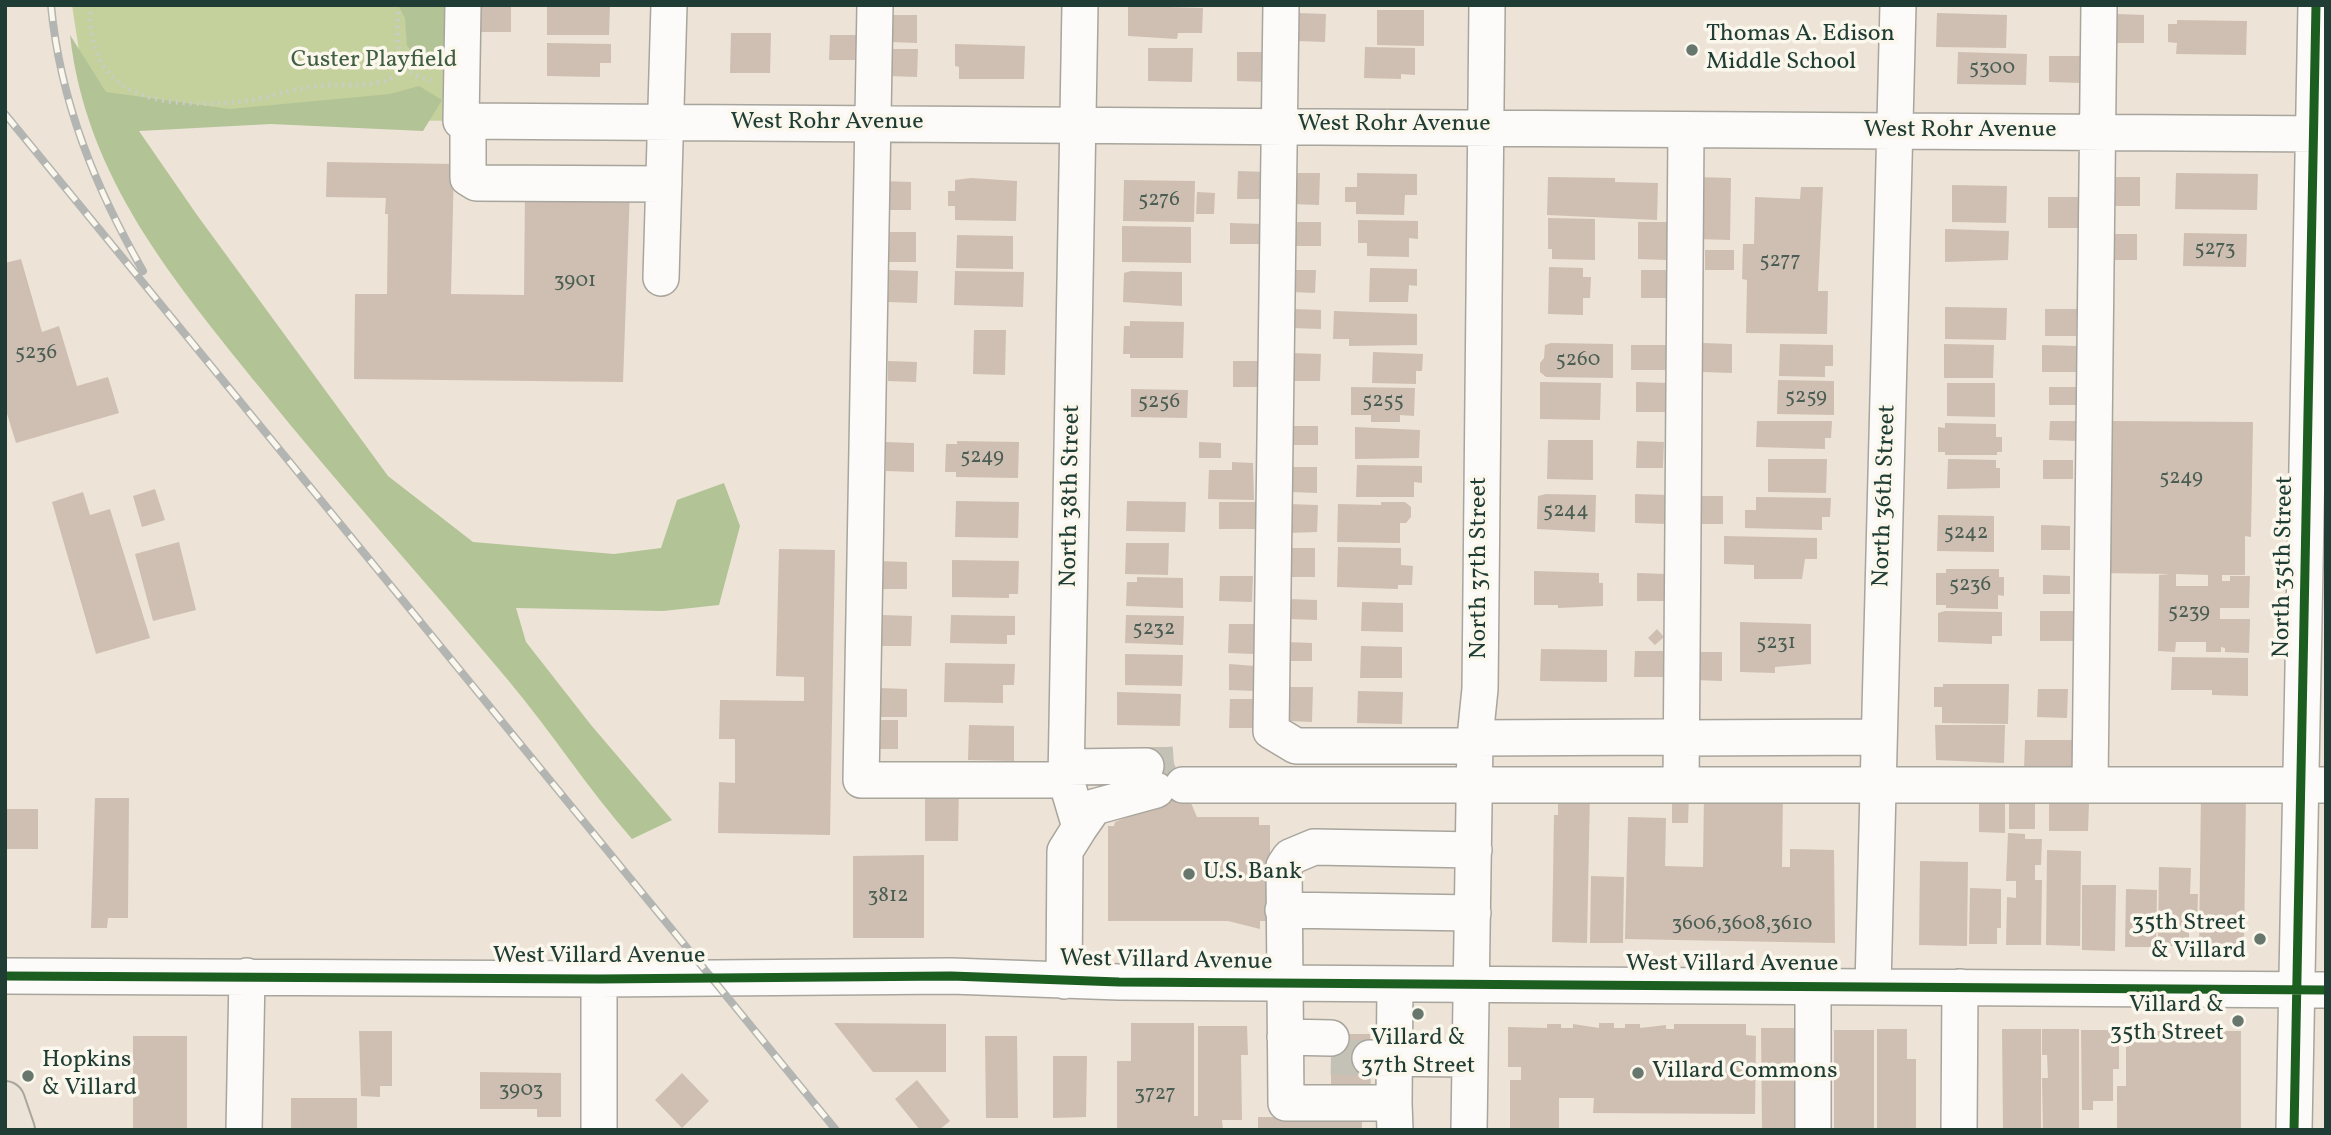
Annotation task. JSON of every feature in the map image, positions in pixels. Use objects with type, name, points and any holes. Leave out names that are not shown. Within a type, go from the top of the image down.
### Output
[{"type":"main road","points":[[5,1101],[15,1130]]},
{"type":"street","points":[[463,5],[468,178],[476,183],[664,184]]},
{"type":"street","points":[[661,278],[669,5]]},
{"type":"street","points":[[875,5],[861,780],[1066,773],[1165,776],[1259,785],[2313,785]]},
{"type":"street","name":"North 38th Street","points":[[1080,5],[1066,773],[1080,827]]},
{"type":"street","points":[[1281,5],[1271,732],[1296,746],[1673,737],[1879,737]]},
{"type":"street","name":"North 37th Street","points":[[1469,1130],[1475,742],[1480,689],[1487,5]]},
{"type":"street","name":"North 36th Street","points":[[1873,986],[1898,5]]},
{"type":"street","points":[[2090,785],[2099,5]]},
{"type":"street","name":"North 35th Street","points":[[2294,1130],[2310,990],[2320,134],[2316,5]]},
{"type":"street","name":"West Rohr Avenue","points":[[464,110],[666,124],[2320,134]]},
{"type":"street","points":[[1681,785],[1673,737],[1686,130]]},
{"type":"street","points":[[1064,981],[1065,851],[1094,807],[1165,776]]},
{"type":"street","points":[[1395,984],[1382,1048],[1394,1116],[1286,1103],[1283,910],[1284,866],[1290,857],[1314,847],[1474,850]]},
{"type":"street","points":[[1283,910],[1473,913]]},
{"type":"street","name":"West Villard Avenue","points":[[5,976],[600,979],[951,976],[1064,981],[2310,990]]},
{"type":"street","points":[[244,1130],[247,976]]},
{"type":"street","points":[[598,1130],[600,979]]},
{"type":"street","points":[[1813,986],[1813,1130]]},
{"type":"street","points":[[1959,1130],[1960,987]]},
{"type":"street","points":[[1285,1047],[1331,1048]]},
{"type":"street","points":[[1382,1048],[1470,1059]]},
{"type":"path","points":[[91,5],[90,24],[96,54],[111,78],[130,92],[160,102],[239,102],[314,86],[379,84],[396,78],[407,67]]},
{"type":"path","points":[[399,5],[400,49],[409,71],[438,84],[464,110]]},
{"type":"green space","name":"Custer Playfield","points":[[72,5],[463,5],[461,121],[119,117],[85,90]]},
{"type":"green space","points":[[398,5],[445,5],[444,63],[421,60],[407,46],[405,18]]},
{"type":"green space","points":[[70,35],[106,92],[230,109],[390,94],[419,86],[442,100],[423,131],[271,124],[139,131],[197,215],[388,476],[473,542],[614,554],[661,548],[677,500],[724,483],[740,526],[719,605],[663,611],[516,608],[526,642],[591,725],[672,820],[632,839],[508,680],[322,462],[197,308],[139,225],[115,181],[94,135],[79,87]]},
{"type":"building","points":[[479,5],[511,5],[511,32],[479,32]]},
{"type":"building","points":[[547,5],[610,5],[609,35],[547,35]]},
{"type":"building","points":[[1128,7],[1203,8],[1202,33],[1178,33],[1177,39],[1128,36]]},
{"type":"building","points":[[1377,10],[1424,10],[1424,46],[1377,45]]},
{"type":"building","points":[[1298,13],[1326,14],[1325,42],[1298,41]]},
{"type":"building","points":[[1937,13],[2007,15],[2006,48],[1936,47]]},
{"type":"building","points":[[2117,14],[2144,15],[2144,43],[2116,43]]},
{"type":"building","points":[[890,15],[917,15],[917,43],[890,42]]},
{"type":"building","points":[[2177,20],[2247,21],[2246,55],[2176,54],[2177,43],[2168,42],[2168,24],[2177,24]]},
{"type":"building","points":[[731,33],[771,33],[770,73],[730,73]]},
{"type":"building","points":[[830,35],[859,35],[859,60],[829,60]]},
{"type":"building","points":[[547,43],[611,44],[611,63],[600,63],[600,77],[547,76]]},
{"type":"building","points":[[955,44],[1025,46],[1024,79],[959,79],[959,67],[955,66]]},
{"type":"building","points":[[1365,47],[1415,48],[1415,75],[1401,74],[1401,79],[1364,78]]},
{"type":"building","points":[[1148,48],[1193,48],[1192,82],[1148,81]]},
{"type":"building","points":[[890,49],[918,49],[917,77],[889,76]]},
{"type":"building","points":[[1237,52],[1265,52],[1265,82],[1237,81]]},
{"type":"building","points":[[1958,52],[2027,54],[2026,85],[1957,84]]},
{"type":"building","points":[[2049,56],[2083,56],[2082,83],[2049,82]]},
{"type":"building","points":[[327,162],[454,164],[451,294],[524,295],[525,190],[630,189],[623,382],[354,379],[355,294],[387,294],[388,214],[385,214],[386,198],[326,197]]},
{"type":"building","points":[[1238,171],[1265,172],[1265,199],[1237,199]]},
{"type":"building","points":[[1292,173],[1320,173],[1319,205],[1291,204]]},
{"type":"building","points":[[1357,173],[1417,174],[1417,195],[1405,195],[1404,215],[1356,214],[1356,202],[1345,202],[1345,187],[1357,187]]},
{"type":"building","points":[[2176,173],[2258,174],[2257,210],[2175,209]]},
{"type":"building","points":[[1548,177],[1615,178],[1615,182],[1658,183],[1657,220],[1547,215]]},
{"type":"building","points":[[1696,177],[1731,178],[1730,240],[1695,239]]},
{"type":"building","points":[[2108,177],[2140,177],[2140,206],[2108,206]]},
{"type":"building","points":[[971,178],[1017,181],[1016,221],[955,220],[955,206],[948,206],[948,191],[955,191],[955,180]]},
{"type":"building","points":[[1124,180],[1195,181],[1194,222],[1123,221]]},
{"type":"building","points":[[883,181],[911,182],[911,210],[883,210]]},
{"type":"building","points":[[1952,185],[2007,186],[2006,223],[1952,222]]},
{"type":"building","points":[[1801,187],[1823,187],[1818,291],[1828,291],[1827,334],[1746,333],[1747,280],[1742,279],[1743,244],[1754,244],[1755,197],[1800,199]]},
{"type":"building","points":[[1197,192],[1215,193],[1214,214],[1196,214]]},
{"type":"building","points":[[2048,197],[2080,197],[2079,228],[2048,228]]},
{"type":"building","points":[[1548,218],[1595,219],[1595,260],[1552,259],[1552,249],[1548,249]]},
{"type":"building","points":[[1358,220],[1418,221],[1418,239],[1409,238],[1409,257],[1367,256],[1367,243],[1358,243]]},
{"type":"building","points":[[1295,222],[1321,222],[1321,246],[1295,246]]},
{"type":"building","points":[[1638,222],[1668,222],[1667,260],[1638,259]]},
{"type":"building","points":[[1230,223],[1263,224],[1262,244],[1230,244]]},
{"type":"building","points":[[1122,226],[1191,227],[1191,263],[1122,262]]},
{"type":"building","points":[[1945,229],[2009,231],[2008,260],[1945,262]]},
{"type":"building","points":[[888,232],[916,232],[916,262],[888,262]]},
{"type":"building","points":[[2184,233],[2247,234],[2246,267],[2183,266]]},
{"type":"building","points":[[2110,234],[2137,234],[2137,260],[2109,260]]},
{"type":"building","points":[[957,235],[1013,236],[1013,269],[956,268]]},
{"type":"building","points":[[1705,250],[1734,250],[1734,270],[1705,270]]},
{"type":"building","points":[[21,259],[42,332],[59,326],[77,386],[108,377],[119,413],[16,443],[5,407],[5,263]]},
{"type":"building","points":[[1549,267],[1583,268],[1583,277],[1591,277],[1590,298],[1583,298],[1583,315],[1548,314]]},
{"type":"building","points":[[1370,268],[1417,269],[1417,286],[1409,285],[1408,302],[1369,302]]},
{"type":"building","points":[[889,270],[918,271],[917,303],[888,302]]},
{"type":"building","points":[[1291,270],[1316,270],[1315,293],[1291,292]]},
{"type":"building","points":[[1641,270],[1667,270],[1667,298],[1641,298]]},
{"type":"building","points":[[955,271],[1024,272],[1023,307],[954,305]]},
{"type":"building","points":[[1182,272],[1182,306],[1123,302],[1124,273]]},
{"type":"building","points":[[1945,307],[2007,308],[2006,340],[1945,339]]},
{"type":"building","points":[[1293,309],[1321,310],[1321,329],[1293,328]]},
{"type":"building","points":[[2045,309],[2077,309],[2076,336],[2045,336]]},
{"type":"building","points":[[1334,311],[1417,314],[1417,345],[1349,346],[1349,339],[1333,339]]},
{"type":"building","points":[[1130,321],[1184,322],[1183,358],[1130,358],[1130,354],[1123,354],[1124,326],[1130,326]]},
{"type":"building","points":[[974,330],[1006,330],[1005,375],[973,374]]},
{"type":"building","points":[[1703,343],[1732,344],[1732,373],[1702,372]]},
{"type":"building","points":[[1613,344],[1613,378],[1546,377],[1540,372],[1540,363],[1544,358],[1545,345]]},
{"type":"building","points":[[1780,344],[1833,345],[1833,366],[1825,366],[1825,377],[1779,376]]},
{"type":"building","points":[[1944,344],[1994,345],[1993,378],[1944,378]]},
{"type":"building","points":[[1631,345],[1668,345],[1667,370],[1631,370]]},
{"type":"building","points":[[2042,345],[2078,346],[2077,372],[2042,372]]},
{"type":"building","points":[[1373,352],[1423,354],[1422,371],[1416,371],[1416,384],[1372,383]]},
{"type":"building","points":[[1293,353],[1321,354],[1320,381],[1292,381]]},
{"type":"building","points":[[888,361],[917,362],[916,382],[888,381]]},
{"type":"building","points":[[1233,361],[1263,361],[1263,387],[1233,387]]},
{"type":"building","points":[[1778,380],[1834,381],[1834,415],[1777,414]]},
{"type":"building","points":[[1540,382],[1601,383],[1600,420],[1540,419]]},
{"type":"building","points":[[1636,382],[1667,383],[1667,412],[1636,412]]},
{"type":"building","points":[[1947,383],[1995,383],[1995,417],[1947,416]]},
{"type":"building","points":[[1351,387],[1415,388],[1414,416],[1400,415],[1400,422],[1371,422],[1371,415],[1351,415]]},
{"type":"building","points":[[2049,387],[2077,387],[2077,405],[2049,405]]},
{"type":"building","points":[[1131,389],[1188,390],[1187,418],[1131,417]]},
{"type":"building","points":[[1757,421],[1832,421],[1831,438],[1825,438],[1825,449],[1756,447]]},
{"type":"building","points":[[2050,421],[2077,421],[2077,441],[2049,440]]},
{"type":"building","points":[[2112,421],[2253,422],[2251,537],[2245,536],[2245,575],[2222,575],[2222,581],[2230,581],[2230,576],[2250,576],[2249,608],[2220,608],[2220,619],[2250,619],[2249,653],[2225,652],[2225,648],[2221,647],[2221,652],[2206,652],[2206,642],[2176,642],[2175,652],[2158,651],[2159,575],[2170,574],[2099,573],[2100,536],[2111,536]],"holes":[[[2176,574],[2208,575],[2208,586],[2176,586]]]},
{"type":"building","points":[[1945,423],[1996,424],[1996,437],[2002,437],[2002,452],[1997,452],[1997,455],[1945,455],[1945,452],[1938,452],[1938,427],[1945,428]]},
{"type":"building","points":[[1292,426],[1318,426],[1318,445],[1292,445]]},
{"type":"building","points":[[1355,427],[1420,430],[1419,458],[1355,459]]},
{"type":"building","points":[[1548,440],[1593,440],[1593,480],[1547,479]]},
{"type":"building","points":[[957,441],[1019,442],[1018,478],[956,477],[956,472],[945,472],[946,444],[957,444]]},
{"type":"building","points":[[1637,441],[1664,442],[1663,468],[1636,468]]},
{"type":"building","points":[[886,442],[914,443],[914,472],[886,471]]},
{"type":"building","points":[[1199,442],[1221,443],[1221,458],[1199,458]]},
{"type":"building","points":[[1768,459],[1827,459],[1826,493],[1768,492]]},
{"type":"building","points":[[1948,459],[1996,460],[1996,468],[2000,468],[2000,488],[1947,489]]},
{"type":"building","points":[[2043,460],[2073,460],[2073,479],[2043,479]]},
{"type":"building","points":[[1232,462],[1253,463],[1254,500],[1208,499],[1209,470],[1232,470]]},
{"type":"building","points":[[1357,465],[1422,466],[1422,483],[1414,482],[1414,497],[1356,497]]},
{"type":"building","points":[[1290,467],[1317,467],[1317,493],[1290,492]]},
{"type":"building","points":[[155,489],[165,520],[142,527],[133,496]]},
{"type":"building","points":[[83,492],[90,515],[110,509],[150,638],[96,654],[52,502]]},
{"type":"building","points":[[1635,494],[1667,495],[1667,524],[1635,523]]},
{"type":"building","points":[[1596,495],[1595,532],[1537,529],[1538,496]]},
{"type":"building","points":[[1697,496],[1723,496],[1723,524],[1697,524]]},
{"type":"building","points":[[1756,497],[1831,498],[1830,517],[1822,517],[1822,530],[1745,528],[1745,510],[1756,510]]},
{"type":"building","points":[[956,501],[1019,502],[1018,538],[955,537]]},
{"type":"building","points":[[1127,501],[1186,502],[1185,532],[1126,531]]},
{"type":"building","points":[[1219,502],[1256,502],[1256,529],[1219,529]]},
{"type":"building","points":[[1381,502],[1405,502],[1411,507],[1411,517],[1406,523],[1400,523],[1400,543],[1337,542],[1338,504],[1381,505]]},
{"type":"building","points":[[1288,504],[1318,505],[1317,532],[1287,533]]},
{"type":"building","points":[[1938,515],[1994,516],[1994,552],[1937,551]]},
{"type":"building","points":[[2041,525],[2070,526],[2070,550],[2041,550]]},
{"type":"building","points":[[1724,536],[1817,538],[1817,559],[1805,559],[1802,579],[1754,579],[1754,565],[1724,564]]},
{"type":"building","points":[[179,542],[196,610],[153,621],[135,554]]},
{"type":"building","points":[[1126,543],[1169,543],[1168,575],[1125,574]]},
{"type":"building","points":[[1338,547],[1401,548],[1401,565],[1413,566],[1412,585],[1398,585],[1398,589],[1337,587]]},
{"type":"building","points":[[1289,548],[1315,548],[1315,577],[1289,577]]},
{"type":"building","points":[[779,549],[835,550],[830,835],[718,833],[719,782],[735,783],[735,739],[719,739],[720,700],[804,701],[804,677],[776,676]]},
{"type":"building","points":[[952,560],[1019,561],[1018,594],[1009,594],[1009,598],[952,597]]},
{"type":"building","points":[[880,561],[907,562],[907,589],[880,589]]},
{"type":"building","points":[[1946,569],[1999,569],[1999,577],[2004,577],[2004,596],[1998,595],[1998,609],[1946,608],[1946,605],[1936,605],[1936,573],[1946,573]]},
{"type":"building","points":[[1534,571],[1599,573],[1599,583],[1603,583],[1603,606],[1558,608],[1558,605],[1534,605]]},
{"type":"building","points":[[1637,573],[1667,574],[1666,601],[1637,601]]},
{"type":"building","points":[[2043,575],[2070,576],[2070,594],[2043,594]]},
{"type":"building","points":[[1220,576],[1253,576],[1252,602],[1219,601]]},
{"type":"building","points":[[1137,577],[1183,578],[1183,608],[1126,606],[1127,582],[1137,582]]},
{"type":"building","points":[[1288,599],[1317,600],[1317,620],[1288,619]]},
{"type":"building","points":[[1362,602],[1403,603],[1403,632],[1361,631]]},
{"type":"building","points":[[2040,611],[2074,611],[2074,641],[2040,641]]},
{"type":"building","points":[[2002,612],[2002,636],[1992,636],[1992,644],[1938,642],[1938,613]]},
{"type":"building","points":[[882,615],[912,616],[911,646],[882,646]]},
{"type":"building","points":[[951,615],[1015,616],[1015,635],[1007,635],[1007,644],[950,643]]},
{"type":"building","points":[[1126,615],[1184,616],[1183,645],[1125,643]]},
{"type":"building","points":[[1740,622],[1811,624],[1811,664],[1775,667],[1775,673],[1740,672]]},
{"type":"building","points":[[1229,624],[1255,624],[1255,654],[1228,653]]},
{"type":"building","points":[[1657,629],[1664,637],[1655,645],[1648,638]]},
{"type":"building","points":[[1287,642],[1312,643],[1312,661],[1287,661]]},
{"type":"building","points":[[1361,646],[1402,647],[1402,678],[1360,678]]},
{"type":"building","points":[[1541,649],[1607,650],[1607,682],[1540,681]]},
{"type":"building","points":[[1635,651],[1663,651],[1663,677],[1634,677]]},
{"type":"building","points":[[1694,652],[1722,652],[1722,681],[1694,680]]},
{"type":"building","points":[[1125,654],[1183,655],[1182,686],[1125,685]]},
{"type":"building","points":[[2172,657],[2248,658],[2248,696],[2212,695],[2212,690],[2171,690]]},
{"type":"building","points":[[945,663],[1015,664],[1014,685],[1003,685],[1003,703],[944,702]]},
{"type":"building","points":[[1229,664],[1255,666],[1255,691],[1229,690]]},
{"type":"building","points":[[1943,684],[2009,684],[2008,724],[1942,723],[1942,707],[1934,707],[1934,687],[1943,687]]},
{"type":"building","points":[[1286,687],[1313,687],[1312,722],[1290,721]]},
{"type":"building","points":[[880,688],[907,689],[907,717],[879,717]]},
{"type":"building","points":[[2038,689],[2068,689],[2067,718],[2037,717]]},
{"type":"building","points":[[1358,691],[1403,692],[1402,724],[1357,723]]},
{"type":"building","points":[[1117,692],[1181,694],[1180,726],[1117,725]]},
{"type":"building","points":[[1230,699],[1254,699],[1254,728],[1229,728]]},
{"type":"building","points":[[879,720],[898,720],[898,749],[879,749]]},
{"type":"building","points":[[969,725],[1014,726],[1014,761],[968,760]]},
{"type":"building","points":[[1935,725],[2005,725],[2004,763],[1936,760]]},
{"type":"building","points":[[2025,740],[2075,740],[2074,769],[2024,769]]},
{"type":"building","name":"U.S. Bank","points":[[1145,747],[1167,747],[1197,817],[1259,817],[1259,825],[1270,825],[1270,921],[1260,921],[1260,929],[1228,921],[1108,921],[1108,826],[1114,826],[1115,822],[1161,803],[1142,756]]},
{"type":"building","points":[[925,787],[959,788],[958,841],[925,841]]},
{"type":"building","points":[[1558,791],[1590,792],[1587,943],[1552,942],[1554,815],[1558,815]]},
{"type":"building","points":[[1704,792],[1783,794],[1782,867],[1790,867],[1790,849],[1834,850],[1835,943],[1625,939],[1628,817],[1666,818],[1665,866],[1703,867]]},
{"type":"building","points":[[2201,795],[2246,795],[2244,946],[2199,945]]},
{"type":"building","points":[[1672,796],[1689,796],[1688,823],[1672,823]]},
{"type":"building","points":[[95,798],[129,798],[128,918],[108,918],[107,928],[91,928]]},
{"type":"building","points":[[2009,801],[2035,801],[2035,829],[2009,829]]},
{"type":"building","points":[[2049,802],[2089,803],[2088,831],[2049,831]]},
{"type":"building","points":[[1979,804],[2005,804],[2005,833],[1979,832]]},
{"type":"building","points":[[5,809],[38,809],[38,849],[5,849]]},
{"type":"building","points":[[2008,833],[2025,834],[2025,839],[2042,839],[2041,865],[2035,865],[2035,880],[2042,880],[2041,945],[2006,945],[2007,897],[2016,898],[2016,881],[2006,881]]},
{"type":"building","points":[[2047,850],[2081,851],[2080,946],[2046,945]]},
{"type":"building","points":[[924,855],[924,938],[853,938],[853,856]]},
{"type":"building","points":[[1920,861],[1968,862],[1967,946],[1919,945]]},
{"type":"building","points":[[2159,867],[2191,868],[2190,894],[2198,894],[2197,929],[2189,929],[2189,946],[2158,946]]},
{"type":"building","points":[[1591,876],[1624,877],[1623,943],[1590,943]]},
{"type":"building","points":[[2082,885],[2116,885],[2115,951],[2082,950]]},
{"type":"building","points":[[1970,888],[2001,889],[2001,928],[1997,928],[1997,944],[1969,944]]},
{"type":"building","points":[[2126,889],[2157,890],[2156,947],[2125,947]]},
{"type":"building","points":[[834,1023],[946,1024],[946,1072],[873,1072]]},
{"type":"building","points":[[1131,1023],[1194,1023],[1194,1116],[1198,1116],[1198,1026],[1247,1026],[1248,1055],[1241,1055],[1242,1120],[1222,1120],[1223,1130],[1117,1130],[1117,1061],[1131,1061]]},
{"type":"building","name":"Villard Commons","points":[[1599,1023],[1614,1023],[1614,1028],[1625,1028],[1625,1024],[1640,1024],[1640,1028],[1666,1025],[1666,1029],[1674,1029],[1674,1024],[1746,1024],[1746,1035],[1756,1036],[1755,1114],[1593,1113],[1594,1098],[1559,1098],[1559,1130],[1510,1130],[1510,1080],[1521,1080],[1521,1067],[1508,1067],[1508,1027],[1547,1028],[1547,1024],[1561,1024],[1561,1028],[1573,1028],[1573,1024],[1599,1028]]},
{"type":"building","points":[[1761,1028],[1796,1028],[1797,1130],[1762,1130]]},
{"type":"building","points":[[1877,1029],[1907,1029],[1907,1059],[1916,1059],[1916,1130],[1877,1130]]},
{"type":"building","points":[[2002,1029],[2041,1029],[2041,1130],[2003,1130]]},
{"type":"building","points":[[2042,1029],[2079,1029],[2079,1130],[2043,1130],[2042,1078],[2048,1078],[2047,1055],[2042,1055]]},
{"type":"building","points":[[1834,1030],[1874,1030],[1874,1130],[1834,1130]]},
{"type":"building","points":[[2081,1030],[2119,1030],[2119,1069],[2113,1069],[2113,1101],[2093,1101],[2093,1110],[2082,1110]]},
{"type":"building","points":[[359,1031],[392,1031],[392,1086],[380,1086],[380,1097],[361,1096]]},
{"type":"building","points":[[2126,1031],[2241,1031],[2241,1130],[2117,1130],[2117,1086],[2126,1086]]},
{"type":"building","points":[[1331,1034],[1370,1034],[1371,1099],[1331,1099]]},
{"type":"building","points":[[133,1036],[187,1036],[187,1130],[133,1130]]},
{"type":"building","points":[[985,1036],[1017,1036],[1018,1118],[986,1118]]},
{"type":"building","points":[[1053,1056],[1087,1056],[1086,1117],[1053,1118]]},
{"type":"building","points":[[480,1072],[561,1073],[561,1117],[537,1117],[537,1109],[480,1109]]},
{"type":"building","points":[[682,1073],[709,1101],[682,1128],[655,1100]]},
{"type":"building","points":[[917,1080],[950,1121],[939,1130],[920,1130],[895,1099]]},
{"type":"building","points":[[291,1098],[357,1098],[357,1130],[291,1130]]},
{"type":"building","points":[[1258,1117],[1362,1117],[1362,1130],[1258,1130]]},
{"type":"tunnel","points":[[1146,766],[1174,764]]},
{"type":"tunnel","points":[[1331,1057],[1370,1058]]},
{"type":"railway","points":[[51,5],[62,75],[82,142],[110,208],[143,271]]},
{"type":"railway","points":[[5,114],[836,1130]]},
{"type":"cycle path","points":[[2294,1130],[2316,5]]},
{"type":"cycle path","points":[[5,976],[599,979],[951,976],[1119,982],[2326,990]]},
{"type":"place","name":"Thomas A. Edison Middle School","points":[[1692,50]]},
{"type":"place","name":"U.S. Bank","points":[[1189,874]]},
{"type":"place","name":"35th Street & Villard","points":[[2260,939]]},
{"type":"place","name":"Villard & 37th Street","points":[[1418,1014]]},
{"type":"place","name":"Villard & 35th Street","points":[[2238,1021]]},
{"type":"place","name":"Villard Commons","points":[[1638,1073]]},
{"type":"place","name":"Hopkins & Villard","points":[[28,1076]]}]
